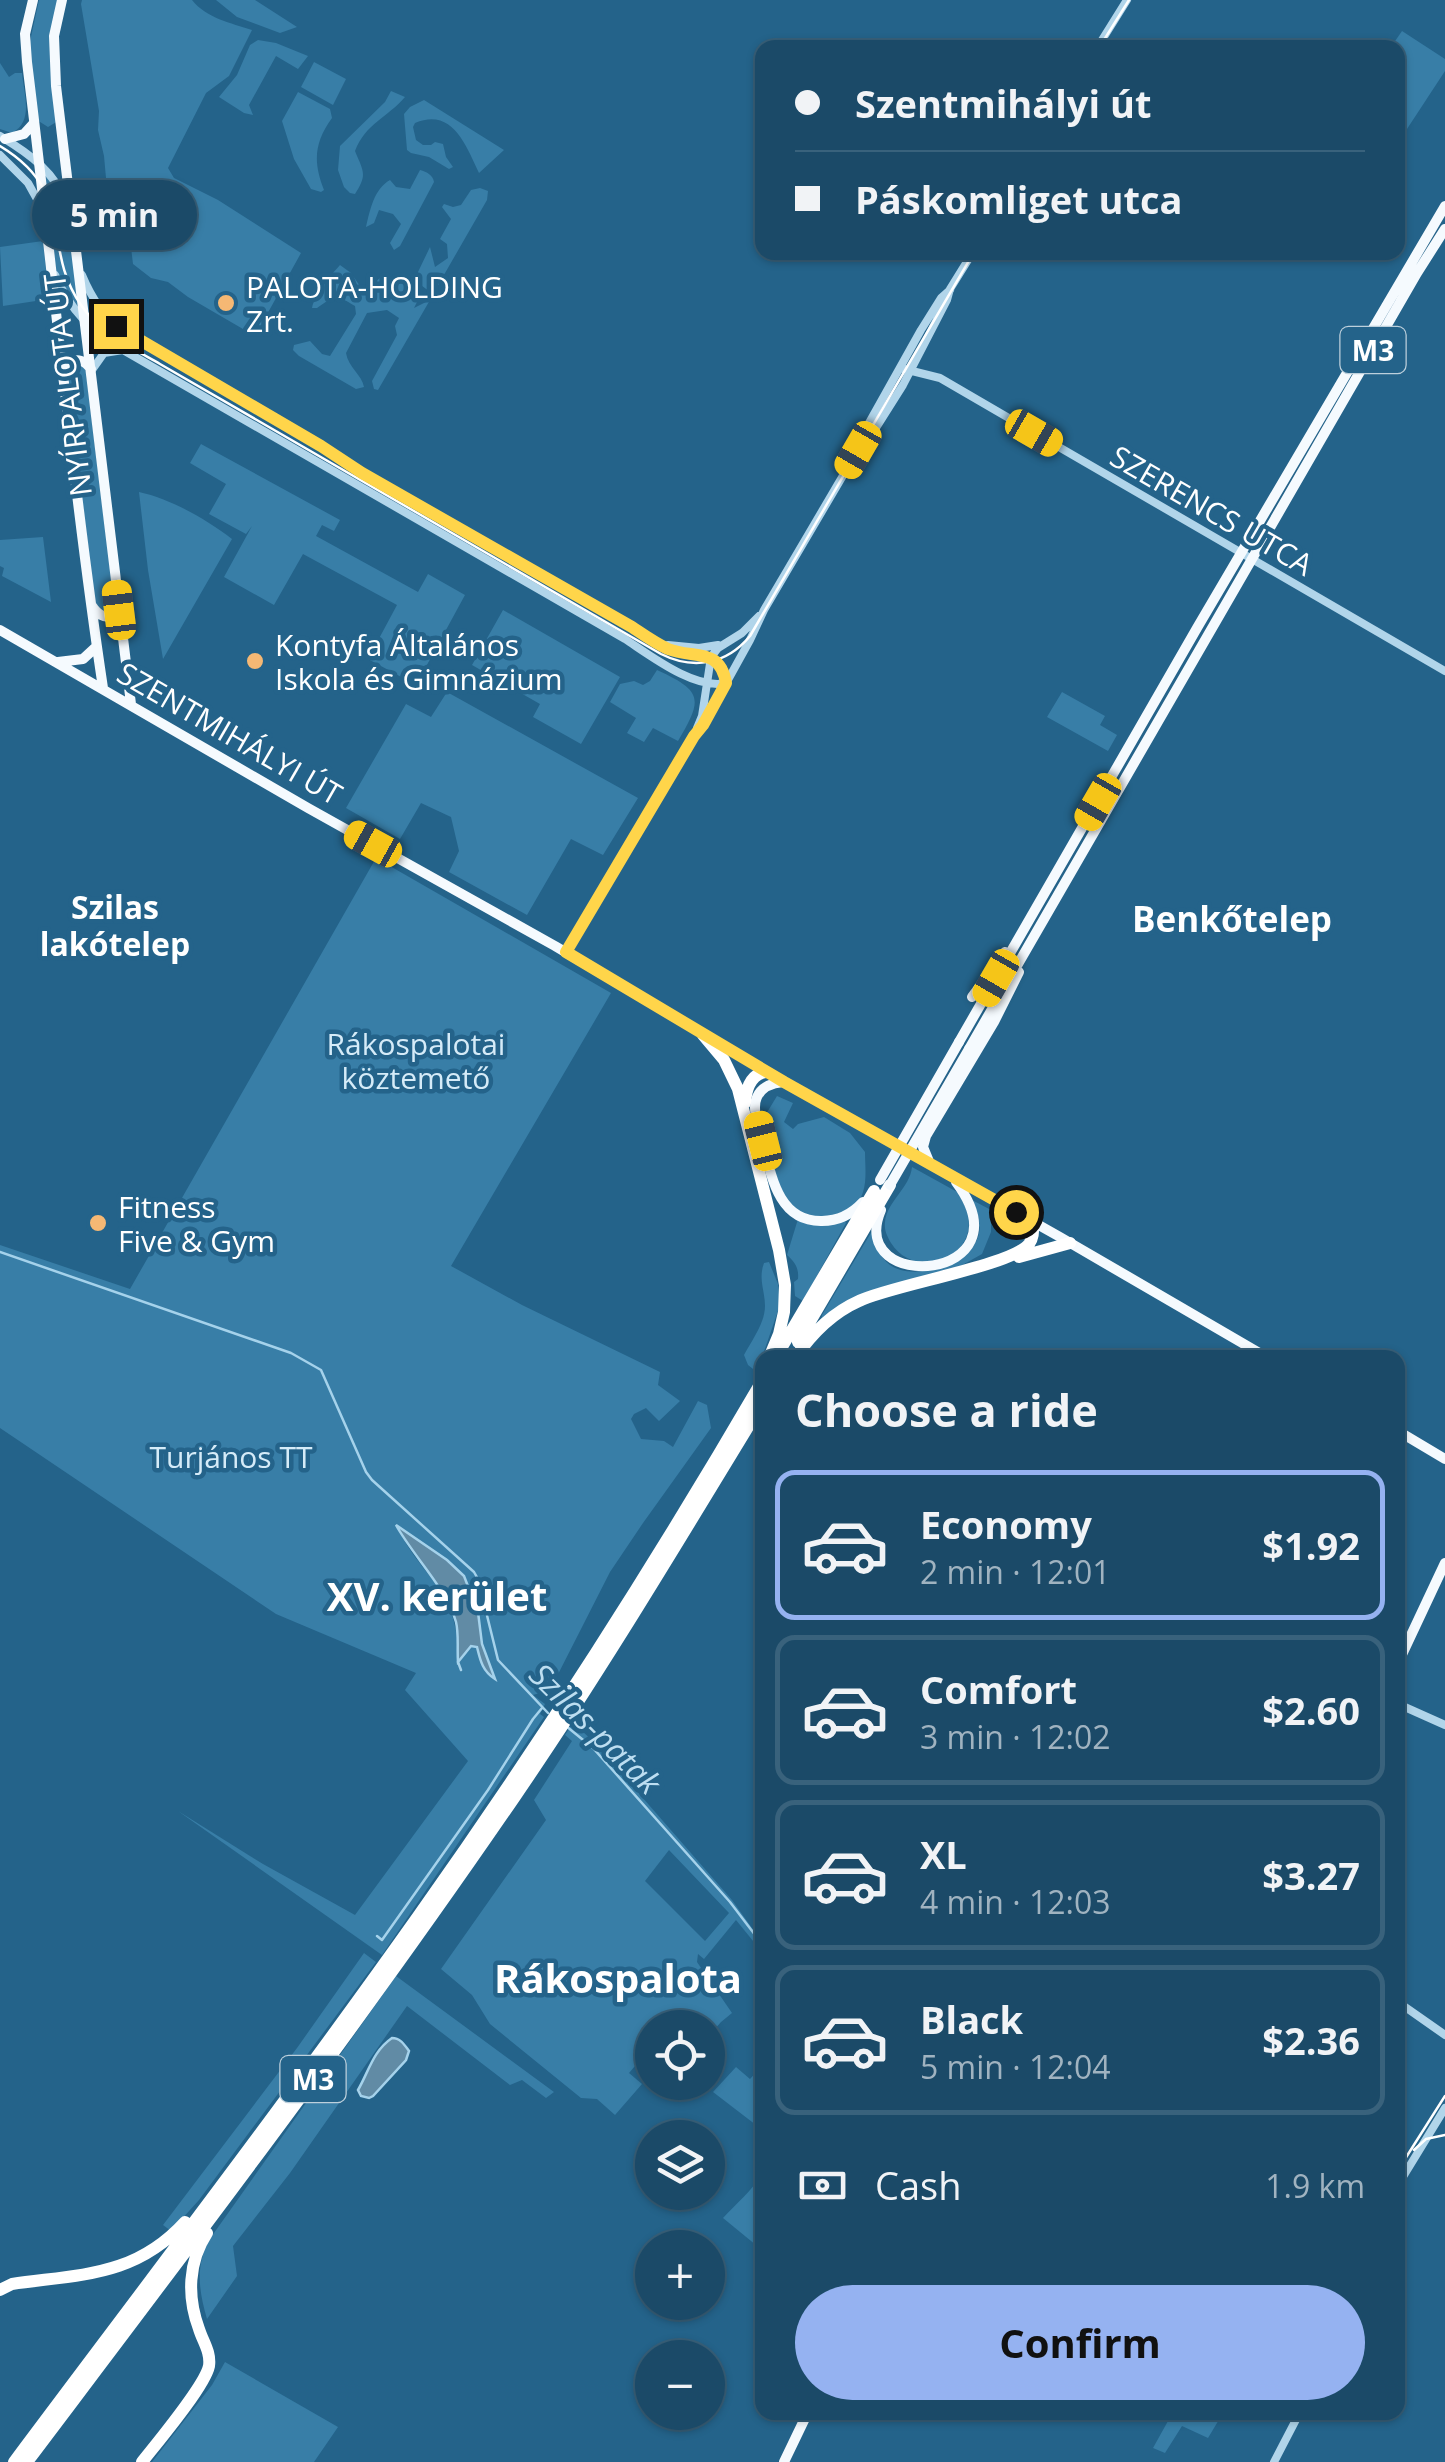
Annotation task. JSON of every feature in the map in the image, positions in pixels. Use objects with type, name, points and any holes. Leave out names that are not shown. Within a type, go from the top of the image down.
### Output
[{"type":"highway","points":[[703,1035],[732,1075],[779,1250],[785,1284],[775,1350]]},
{"type":"highway","points":[[745,1116],[749,1086],[757,1074],[766,1072]]},
{"type":"highway","name":"M3","points":[[778,1350],[881,1186]]},
{"type":"highway","name":"M3","points":[[796,1350],[881,1186]]},
{"type":"highway","points":[[799,1350],[835,1314],[859,1300],[1021,1250],[1033,1236],[1033,1222]]},
{"type":"highway","points":[[992,1262],[1070,1243]]},
{"type":"highway","points":[[745,1410],[755,1383]]},
{"type":"highway","name":"M3","points":[[28,2462],[552,1729],[755,1393]]},
{"type":"highway","name":"M3","points":[[562,1713],[623,1633],[755,1416]]},
{"type":"highway","points":[[0,2290],[12,2284],[100,2271],[134,2261],[160,2246],[223,2178],[242,2167]]},
{"type":"highway","points":[[142,2462],[206,2377],[209,2358],[192,2303],[191,2268],[204,2238],[236,2192],[242,2167]]},
{"type":"highway","name":"M3","points":[[14,2462],[242,2167]]},
{"type":"main road","name":"NYÍRPALOTA ÚT","points":[[33,0],[26,34],[34,122],[103,688]]},
{"type":"main road","name":"NYÍRPALOTA ÚT","points":[[62,0],[54,36],[54,58],[74,198],[72,215],[131,704]]},
{"type":"main road","points":[[3,138],[24,134],[34,122]]},
{"type":"main road","name":"M3","points":[[881,1186],[1445,206]]},
{"type":"main road","name":"M3","points":[[1246,557],[1445,229]]},
{"type":"main road","points":[[60,344],[74,354],[88,344]]},
{"type":"main road","points":[[63,373],[68,363],[76,360],[82,360],[92,370]]},
{"type":"main road","points":[[91,604],[100,615],[112,617],[119,610]]},
{"type":"main road","name":"SZENTMIHÁLYI ÚT","points":[[0,630],[1254,1350]]},
{"type":"main road","points":[[58,662],[84,658],[96,647]]},
{"type":"main road","points":[[972,997],[1037,918]]},
{"type":"main road","points":[[930,1164],[924,1148],[926,1136],[1015,983],[1037,918]]},
{"type":"main road","points":[[784,1082],[763,1088],[756,1107],[776,1190],[788,1209],[805,1219],[828,1221],[855,1210],[881,1186]]},
{"type":"main road","points":[[881,1186],[876,1225],[880,1244],[904,1264],[930,1267],[952,1260],[970,1242],[974,1232],[970,1203],[953,1177]]},
{"type":"main road","points":[[1405,1435],[1445,1459]]},
{"type":"main road","points":[[1405,1648],[1445,1563]]},
{"type":"main road","points":[[784,2462],[804,2420]]},
{"type":"street","points":[[1102,40],[1127,0]]},
{"type":"street","points":[[3,138],[39,162],[72,215]]},
{"type":"street","points":[[0,155],[28,184],[47,217]]},
{"type":"street","points":[[858,450],[868,442],[910,370],[968,260]]},
{"type":"street","points":[[78,263],[94,299],[116,326],[658,644],[711,658],[722,668],[726,683]]},
{"type":"street","points":[[53,271],[65,298],[85,324],[123,350],[683,674],[706,684],[726,683]]},
{"type":"street","points":[[566,952],[703,725],[900,368],[941,298],[950,290]]},
{"type":"street","points":[[92,370],[104,353],[123,350]]},
{"type":"street","name":"SZERENCS UTCA","points":[[900,368],[940,378],[1445,672]]},
{"type":"street","points":[[238,416],[245,402]]},
{"type":"street","points":[[694,736],[711,658],[764,610]]},
{"type":"street","points":[[658,644],[706,648],[728,643]]},
{"type":"street","points":[[683,674],[697,688],[702,707]]},
{"type":"street","points":[[1405,1707],[1445,1725]]},
{"type":"street","points":[[1405,2007],[1445,2035]]},
{"type":"street","points":[[1405,2174],[1445,2108]]},
{"type":"street","points":[[1274,2462],[1296,2420]]},
{"type":"green space","points":[[39,0],[59,0],[58,121],[48,127],[37,120],[29,46]]},
{"type":"green space","points":[[82,0],[192,0],[212,16],[252,30],[229,76],[206,93],[168,168],[174,178],[218,200],[301,253],[255,336],[133,264],[125,196],[107,189]]},
{"type":"green space","points":[[216,0],[255,0],[297,27],[280,33],[237,17]]},
{"type":"green space","points":[[1402,31],[1445,59],[1445,71],[1407,129],[1405,40],[1396,40]]},
{"type":"green space","points":[[258,40],[308,56],[298,69],[276,56],[249,105],[253,115],[219,97],[237,75],[250,45]]},
{"type":"green space","points":[[314,62],[346,79],[333,105],[301,87]]},
{"type":"green space","points":[[0,63],[9,77],[22,73],[25,115],[12,133],[0,129]]},
{"type":"green space","points":[[391,91],[405,97],[360,142],[355,151],[363,177],[355,194],[350,193],[338,170],[340,146],[385,102]]},
{"type":"green space","points":[[298,92],[330,109],[332,118],[317,153],[324,190],[321,192],[311,189],[294,159],[282,121]]},
{"type":"green space","points":[[424,100],[504,150],[479,173],[456,132],[448,124],[428,119],[415,123],[416,140],[423,145],[443,144],[453,167],[449,169],[429,157],[411,153],[407,150],[404,114]]},
{"type":"green space","points":[[43,168],[69,210],[82,315],[67,296],[56,272]]},
{"type":"green space","points":[[420,170],[434,182],[400,246],[394,250],[390,243],[401,224],[393,214],[379,210],[374,223],[366,227],[371,207],[376,194],[390,180],[396,187],[410,189]]},
{"type":"green space","points":[[471,190],[488,191],[487,200],[433,294],[418,283],[418,272],[430,247],[435,267],[448,258],[447,244],[440,239],[451,219],[442,207],[461,205]]},
{"type":"green space","points":[[43,241],[49,299],[3,306],[0,247]]},
{"type":"green space","points":[[340,265],[364,292],[381,277],[387,277],[403,282],[415,293],[419,298],[414,308],[430,300],[378,390],[372,381],[397,335],[395,326],[399,318],[387,310],[367,313],[346,353],[364,387],[356,389],[293,350],[294,345],[310,341],[322,354],[330,356],[356,314],[355,306],[339,298],[312,308]]},
{"type":"green space","points":[[73,362],[85,366],[115,608],[107,614],[96,609],[66,372]]},
{"type":"green space","points":[[201,444],[340,520],[334,531],[322,525],[316,536],[418,592],[428,574],[465,595],[416,685],[368,659],[397,605],[303,554],[274,605],[224,577],[252,526],[246,534],[209,514],[226,484],[190,463]]},
{"type":"green space","points":[[139,492],[188,511],[232,539],[163,659],[148,570]]},
{"type":"green space","points":[[43,537],[51,602],[2,576],[4,568],[0,566],[0,540]]},
{"type":"green space","points":[[503,610],[620,677],[581,744],[533,717],[540,704],[472,665]]},
{"type":"green space","points":[[657,670],[683,684],[694,698],[692,715],[678,741],[653,728],[644,742],[627,733],[636,718],[610,702],[620,684],[634,681],[643,685]]},
{"type":"green space","points":[[447,692],[638,798],[603,855],[571,839],[527,915],[449,872],[459,851],[451,817],[421,803],[400,839],[346,808],[406,704],[431,717]]},
{"type":"green space","points":[[1062,692],[1105,716],[1100,725],[1117,735],[1108,751],[1047,717]]},
{"type":"green space","points":[[376,858],[611,993],[451,1266],[660,1372],[658,1385],[680,1401],[659,1421],[646,1408],[634,1414],[631,1419],[641,1439],[664,1441],[673,1447],[698,1401],[707,1405],[711,1428],[610,1572],[550,1690],[533,1695],[545,1704],[540,1714],[544,1717],[382,1955],[178,1811],[355,1915],[468,1761],[405,1690],[416,1673],[276,1614],[0,1428],[0,1245],[130,1289]],"holes":[[[397,1527],[464,1576],[478,1612],[482,1644],[494,1678],[484,1669],[477,1647],[471,1646],[458,1654],[452,1614],[445,1599]]]},
{"type":"green space","points":[[777,1096],[793,1103],[784,1122],[793,1129],[824,1117],[850,1133],[865,1152],[864,1187],[850,1209],[819,1218],[798,1212],[783,1199],[760,1124]]},
{"type":"green space","points":[[912,1167],[959,1193],[967,1212],[968,1230],[963,1243],[942,1260],[914,1261],[902,1255],[886,1233],[887,1214]]},
{"type":"green space","points":[[972,1200],[991,1210],[991,1232],[982,1254],[957,1268],[821,1321],[872,1231],[890,1265],[912,1272],[939,1268],[964,1255],[978,1237],[979,1223]]},
{"type":"green space","points":[[798,1219],[844,1219],[846,1223],[803,1301],[795,1296],[798,1272],[787,1255]]},
{"type":"green space","points":[[769,1262],[778,1284],[780,1305],[765,1350],[755,1350],[755,1370],[744,1355],[763,1319],[764,1263]]},
{"type":"green space","points":[[573,1723],[732,1900],[755,1932],[755,1943],[736,1920],[704,1959],[698,1954],[697,1962],[732,2013],[725,2019],[725,2010],[635,2010],[635,2066],[629,2073],[635,2078],[635,2092],[615,2115],[597,2099],[581,2098],[490,2024],[472,1995],[441,1969],[546,1820],[534,1800],[572,1741],[565,1735]],"holes":[[[669,1850],[729,1913],[705,1941],[645,1881]]]},
{"type":"green space","points":[[364,1953],[376,1962],[199,2200],[171,2231],[163,2225]]},
{"type":"green space","points":[[396,1976],[554,2092],[546,2098],[522,2080],[510,2085],[407,2006],[290,2173],[233,2246],[237,2276],[207,2319],[200,2279],[209,2240]]},
{"type":"green space","points":[[736,2067],[750,2079],[755,2074],[755,2124],[723,2100],[725,2079]]},
{"type":"green space","points":[[755,2184],[755,2244],[723,2218]]},
{"type":"green space","points":[[225,2362],[338,2427],[314,2462],[152,2462],[212,2385]]},
{"type":"green space","points":[[1169,2420],[1219,2420],[1208,2438],[1182,2426],[1165,2453],[1153,2448]]},
{"type":"shaded area","points":[[396,1525],[464,1576],[478,1612],[482,1644],[495,1679],[484,1669],[477,1647],[471,1646],[458,1662],[457,1627],[452,1610]]},
{"type":"shaded area","points":[[392,2038],[400,2040],[409,2051],[406,2060],[373,2096],[361,2096],[358,2090],[372,2062]]},
{"type":"waterway","name":"Szilas-patak","points":[[0,1252],[291,1353],[321,1370],[366,1472],[474,1572],[498,1660],[548,1713]]},
{"type":"waterway","points":[[458,1662],[461,1670]]},
{"type":"waterway","points":[[377,1936],[382,1940],[542,1708]]},
{"type":"waterway","name":"Szilas-patak","points":[[566,1726],[593,1748],[755,1935]]},
{"type":"tram line","points":[[1104,40],[1129,0]]},
{"type":"tram line","points":[[0,146],[40,182],[49,201],[69,283],[81,305],[107,332],[661,654],[685,662],[720,659],[750,636],[969,260]]},
{"type":"tram line","points":[[1405,2159],[1445,2096]]},
{"type":"tram line","points":[[1414,2150],[1426,2139],[1445,2135]]},
{"type":"place","name":"PALOTA-HOLDING Zrt.","points":[[226,303]]},
{"type":"place","name":"Kontyfa Általános Iskola és Gimnázium","points":[[255,661]]},
{"type":"place","name":"Fitness Five & Gym","points":[[98,1223]]},
{"type":"district","name":"Benkőtelep","points":[[1232,918]]},
{"type":"district","name":"Szilas lakótelep","points":[[115,924]]},
{"type":"district","name":"XV. kerület","points":[[437,1595]]},
{"type":"district","name":"Rákospalota","points":[[618,1977]]},
{"type":"route","points":[[116,326],[658,644],[677,652],[708,656],[718,663],[726,683],[566,952],[784,1082],[1016,1212]]},
{"type":"park label","name":"Rákospalotai köztemető","points":[[416,1060]]},
{"type":"park label","name":"Turjános TT","points":[[231,1456]]}]
